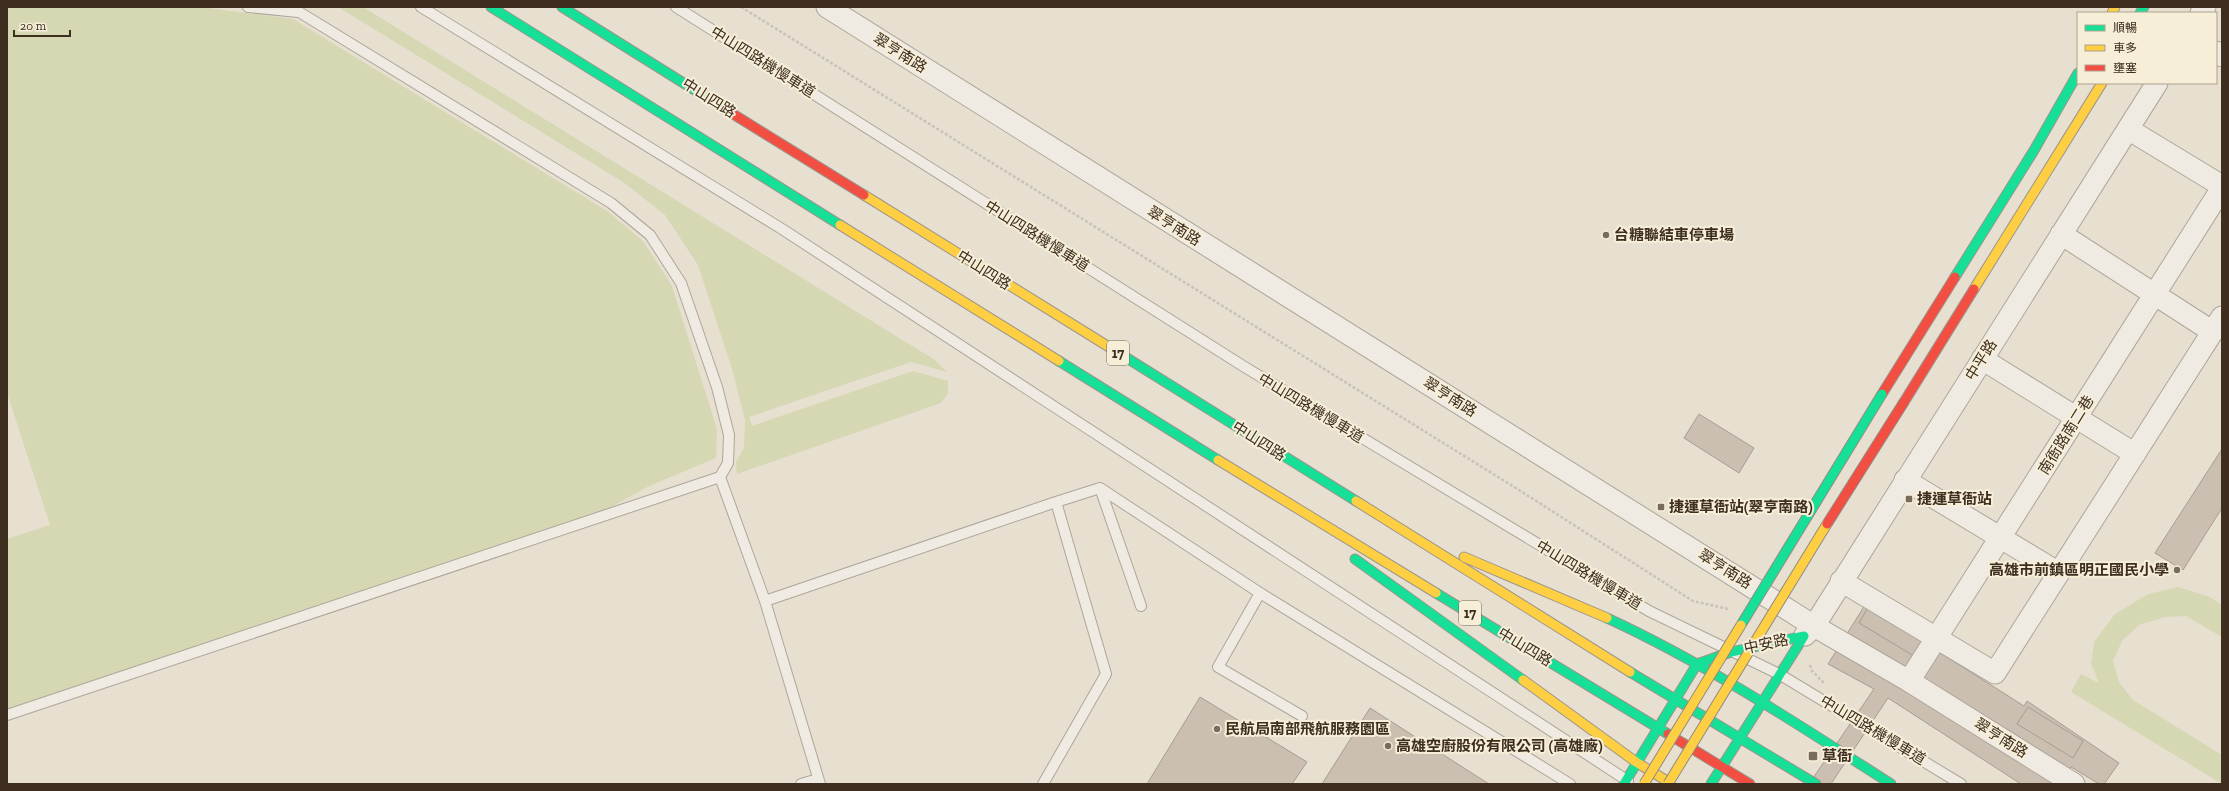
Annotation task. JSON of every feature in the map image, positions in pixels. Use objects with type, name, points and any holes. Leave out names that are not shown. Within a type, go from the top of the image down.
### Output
[{"type":"main road","name":"中山四路","points":[[491,7],[1218,460],[1750,784]]},
{"type":"main road","name":"中山四路","points":[[562,7],[1405,533],[1674,699],[1740,737],[1816,784]]},
{"type":"main road","points":[[1644,784],[1882,394],[2033,152],[2077,75]]},
{"type":"main road","points":[[1668,784],[1761,631],[2101,84]]},
{"type":"main road","name":"中山四路","points":[[1218,460],[1321,534]]},
{"type":"main road","name":"中山四路","points":[[1405,533],[1576,602],[1697,664],[1763,702],[1891,784]]},
{"type":"main road","name":"中山四路","points":[[1347,553],[1636,762],[1672,784]]},
{"type":"main road","name":"中安路","points":[[1697,664],[1731,652],[1805,636]]},
{"type":"main road","name":"中安路","points":[[1711,784],[1779,674],[1805,636]]},
{"type":"main road","points":[[1628,783],[1636,762],[1697,664]]},
{"type":"street","name":"翠亨南路","points":[[827,7],[1805,636],[1909,681],[2074,784]]},
{"type":"street","name":"中平路","points":[[1805,636],[2156,84]]},
{"type":"street","name":"南衙路南二巷","points":[[1909,681],[2222,187],[2128,129]]},
{"type":"street","points":[[1841,580],[1936,639],[1995,673],[2135,454],[2217,324],[2155,294],[2061,234]]},
{"type":"street","points":[[1982,359],[2135,454]]},
{"type":"street","points":[[1905,480],[2059,573]]},
{"type":"lane","points":[[248,7],[301,13]]},
{"type":"lane","points":[[7,715],[720,477],[728,463],[729,435],[717,387],[681,283],[650,235],[611,203],[291,7]]},
{"type":"lane","points":[[421,7],[782,230],[1628,783]]},
{"type":"lane","name":"中山四路機慢車道","points":[[676,7],[1243,366],[1649,611],[1779,674],[1961,784]]},
{"type":"lane","points":[[720,477],[765,602],[819,781],[801,784]]},
{"type":"lane","points":[[765,602],[1100,488]]},
{"type":"lane","points":[[1100,488],[1260,593],[1570,784]]},
{"type":"lane","points":[[1100,488],[1141,606]]},
{"type":"lane","points":[[1043,784],[1106,674],[1056,502]]},
{"type":"lane","points":[[1260,593],[1218,667],[1302,716]]},
{"type":"path","points":[[741,7],[1506,482],[1693,601],[1710,606],[1726,608],[1733,612]]},
{"type":"path","points":[[1805,636],[1805,651],[1812,671],[1828,686]]},
{"type":"green space","points":[[7,7],[201,7],[293,19],[607,211],[643,241],[672,286],[717,429],[716,458],[647,487],[597,515],[7,711],[7,539],[50,525],[7,393]]},
{"type":"green space","points":[[338,7],[363,7],[935,360],[947,372],[911,362],[749,417],[752,426],[913,371],[948,381],[948,394],[941,403],[737,474],[736,462],[744,448],[745,420],[733,372],[698,265],[665,215],[623,182]]},
{"type":"green space","points":[[2178,587],[2210,597],[2222,605],[2222,637],[2186,616],[2165,617],[2139,625],[2122,641],[2113,661],[2119,682],[2133,700],[2222,755],[2222,784],[2071,692],[2081,674],[2099,683],[2091,664],[2094,642],[2115,614],[2148,594]]},
{"type":"building","points":[[1699,414],[1754,448],[1739,473],[1684,438]]},
{"type":"building","points":[[2222,449],[2222,508],[2183,570],[2155,553]]},
{"type":"building","points":[[1865,605],[2024,706],[2027,701],[2119,763],[2104,784],[2099,784],[2071,767],[2060,784],[2021,784],[1888,698],[1831,784],[1809,784],[1874,689],[1828,664]]},
{"type":"building","points":[[1869,606],[1925,639],[1914,656],[1859,623]]},
{"type":"building","name":"民航局南部飛航服務園區","points":[[1200,697],[1307,762],[1292,784],[1147,784]]},
{"type":"building","points":[[2028,707],[2083,741],[2073,758],[2017,724]]},
{"type":"building","name":"高雄空廚股份有限公司 (高雄廠)","points":[[1370,708],[1489,784],[1322,784]]},
{"type":"traffic: fast","points":[[491,7],[840,225]]},
{"type":"traffic: fast","points":[[562,7],[733,114]]},
{"type":"traffic: fast","points":[[2141,12],[2144,7]]},
{"type":"traffic: fast","points":[[1955,277],[2033,152],[2077,75]]},
{"type":"traffic: fast","points":[[1122,355],[1356,501]]},
{"type":"traffic: fast","points":[[1059,361],[1218,460]]},
{"type":"traffic: fast","points":[[1741,625],[1882,394]]},
{"type":"traffic: fast","points":[[1355,559],[1523,680]]},
{"type":"traffic: fast","points":[[1436,593],[1668,734]]},
{"type":"traffic: fast","points":[[1607,618],[1717,675],[1891,784]]},
{"type":"traffic: fast","points":[[1624,784],[1697,664],[1731,652],[1804,636]]},
{"type":"traffic: fast","points":[[1711,784],[1804,636]]},
{"type":"traffic: fast","points":[[1630,672],[1816,784]]},
{"type":"traffic: slow","points":[[2112,12],[2115,7]]},
{"type":"traffic: slow","points":[[1974,289],[2101,84]]},
{"type":"traffic: slow","points":[[864,195],[1122,355]]},
{"type":"traffic: slow","points":[[840,225],[1059,361]]},
{"type":"traffic: slow","points":[[1218,460],[1436,593]]},
{"type":"traffic: slow","points":[[1356,501],[1630,672]]},
{"type":"traffic: slow","points":[[1668,784],[1827,524]]},
{"type":"traffic: slow","points":[[1464,557],[1607,618]]},
{"type":"traffic: slow","points":[[1644,784],[1741,625]]},
{"type":"traffic: slow","points":[[1523,680],[1636,762],[1667,781]]},
{"type":"traffic: jam","points":[[733,114],[864,195]]},
{"type":"traffic: jam","points":[[1882,394],[1955,277]]},
{"type":"traffic: jam","points":[[1904,402],[1974,289]]},
{"type":"traffic: jam","points":[[1827,524],[1904,402]]},
{"type":"traffic: jam","points":[[1668,734],[1750,784]]},
{"type":"place","name":"台糖聯結車停車場","points":[[1606,235]]},
{"type":"place","name":"捷運草衙站","points":[[1909,499]]},
{"type":"place","name":"捷運草衙站(翠亨南路)","points":[[1661,507]]},
{"type":"place","name":"高雄市前鎮區明正國民小學","points":[[2177,570]]},
{"type":"place","name":"民航局南部飛航服務園區","points":[[1217,729]]},
{"type":"place","name":"高雄空廚股份有限公司 (高雄廠)","points":[[1388,746]]},
{"type":"place","name":"草衙","points":[[1813,756]]}]
